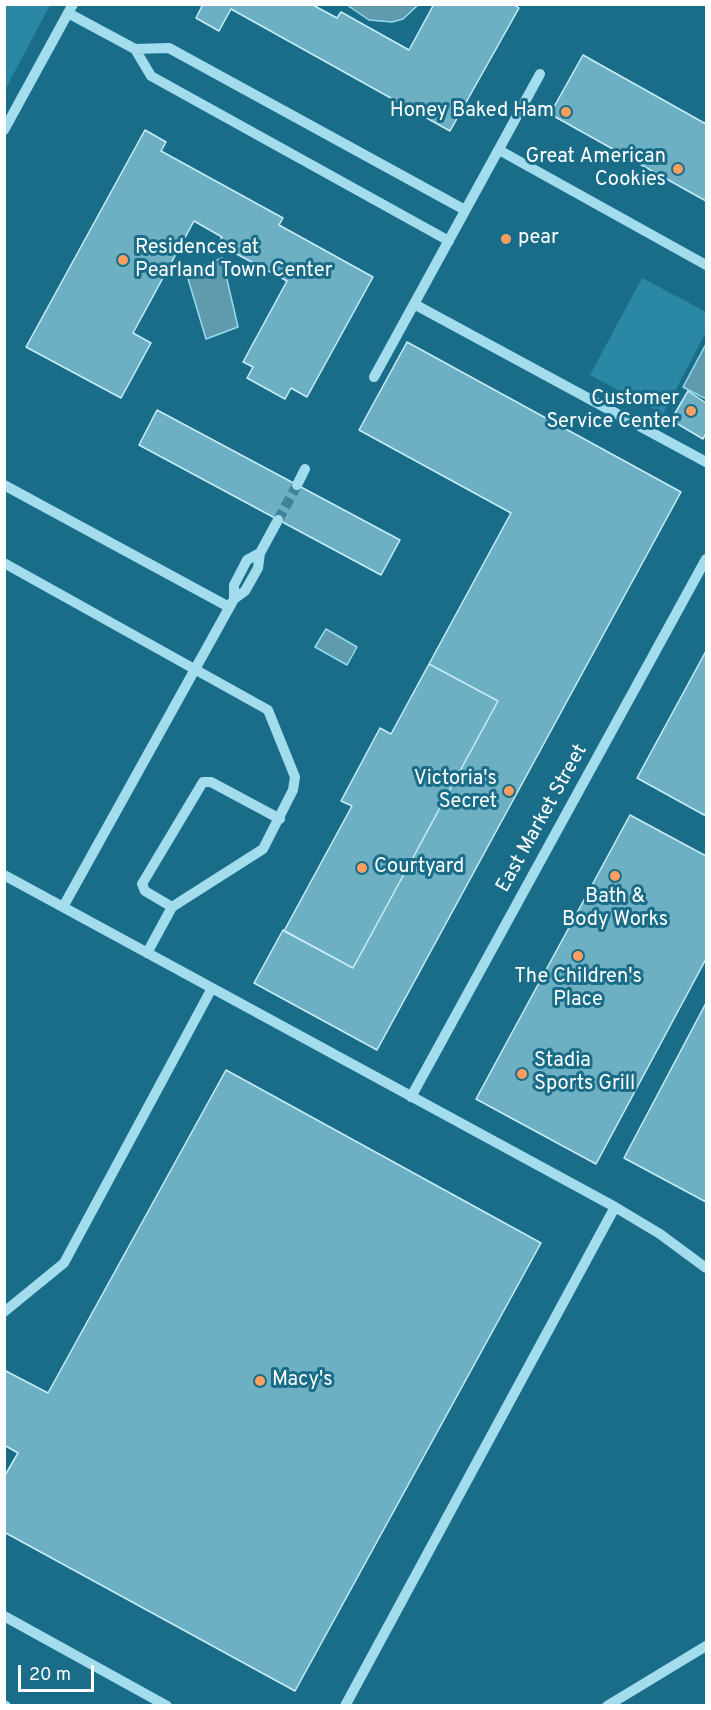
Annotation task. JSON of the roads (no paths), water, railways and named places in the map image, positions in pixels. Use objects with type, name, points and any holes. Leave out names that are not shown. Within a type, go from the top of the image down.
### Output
[{"type":"street","points":[[4,130],[70,9],[135,49],[151,76],[449,240]]},
{"type":"street","points":[[135,49],[170,48],[465,210]]},
{"type":"street","points":[[374,377],[540,74]]},
{"type":"street","points":[[499,150],[706,265]]},
{"type":"street","points":[[414,304],[706,462]]},
{"type":"street","points":[[297,485],[305,469]]},
{"type":"street","points":[[4,485],[232,603]]},
{"type":"street","points":[[63,907],[232,603],[234,585],[247,560],[260,553],[278,520]]},
{"type":"street","name":"East Market Street","points":[[411,1096],[706,559]]},
{"type":"street","points":[[4,563],[268,710],[295,777],[293,790],[263,849],[172,907],[147,953]]},
{"type":"street","points":[[172,907],[145,891],[142,884],[203,782],[211,782],[280,819]]},
{"type":"street","points":[[4,875],[615,1208],[660,1234],[706,1268]]},
{"type":"street","points":[[4,1312],[64,1263],[212,988]]},
{"type":"street","points":[[345,1706],[615,1208]]},
{"type":"street","points":[[4,1616],[167,1706]]},
{"type":"street","points":[[607,1706],[706,1646]]},
{"type":"tunnel","points":[[278,520],[297,485]]},
{"type":"place","name":"Honey Baked Ham","points":[[566,112]]},
{"type":"place","name":"Great American Cookies","points":[[678,169]]},
{"type":"place","name":"pear","points":[[506,239]]},
{"type":"place","name":"Residences at Pearland Town Center","points":[[123,260]]},
{"type":"place","name":"Customer Service Center","points":[[691,411]]},
{"type":"place","name":"Victoria's Secret","points":[[509,791]]},
{"type":"place","name":"Courtyard","points":[[362,868]]},
{"type":"place","name":"Bath & Body Works","points":[[615,876]]},
{"type":"place","name":"The Children's Place","points":[[578,956]]},
{"type":"place","name":"Stadia Sports Grill","points":[[522,1074]]},
{"type":"place","name":"Macy's","points":[[260,1381]]}]
